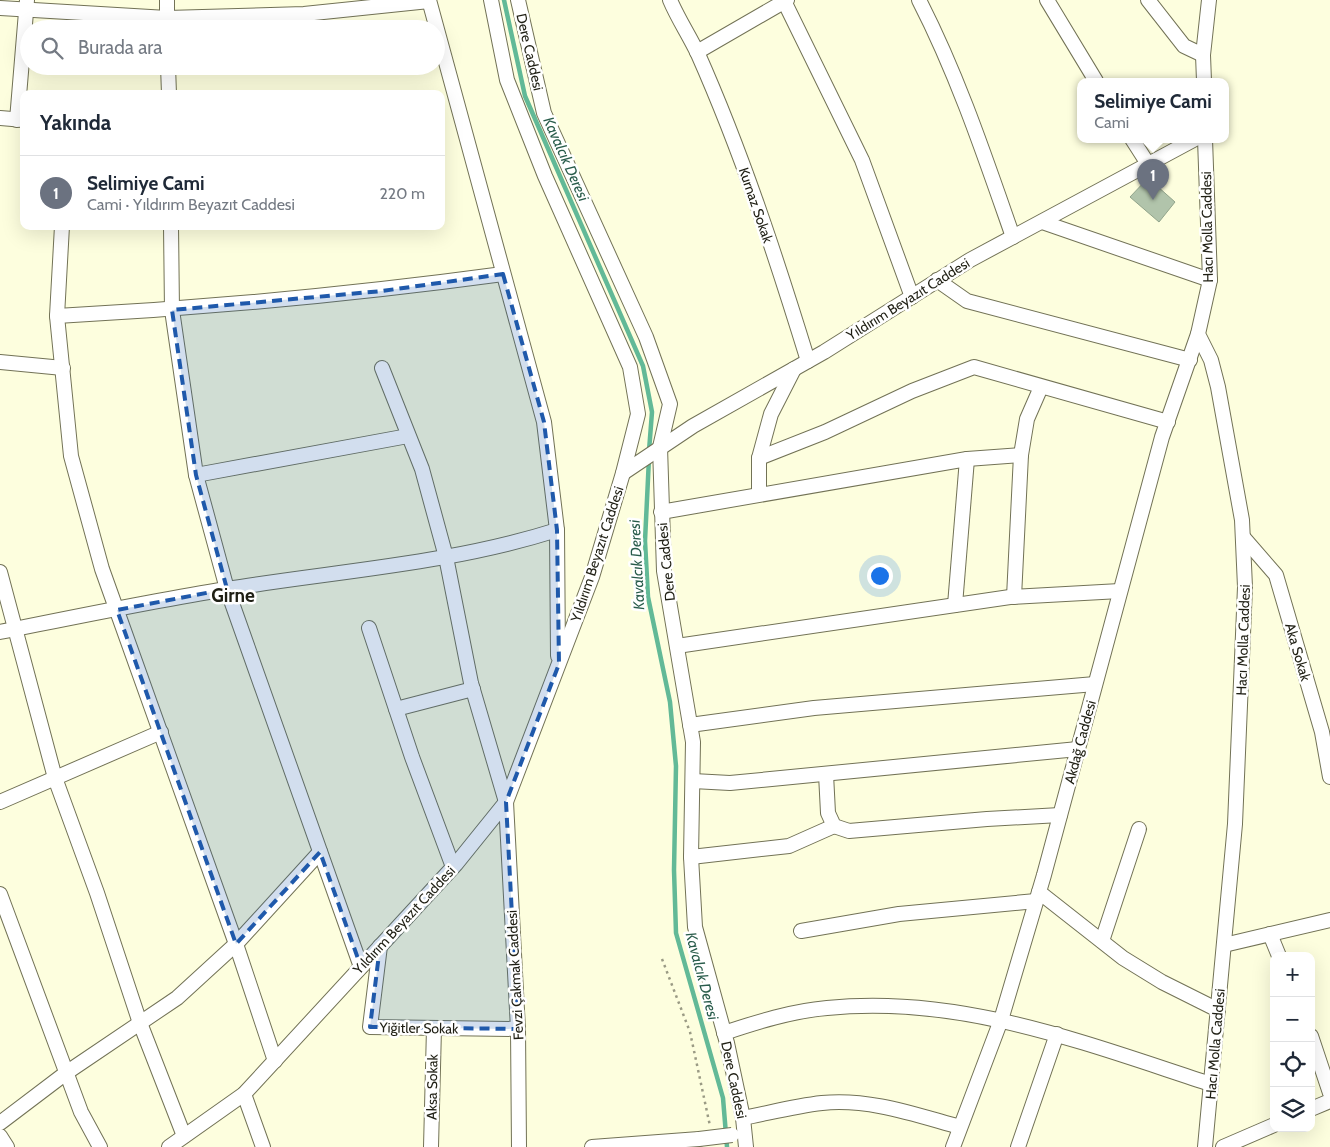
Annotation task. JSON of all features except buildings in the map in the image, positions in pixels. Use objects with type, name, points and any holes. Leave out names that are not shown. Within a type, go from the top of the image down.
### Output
[{"type":"street","points":[[167,0],[167,20]]},
{"type":"street","points":[[222,20],[304,14],[429,0],[433,20]]},
{"type":"street","name":"Dere Caddesi","points":[[491,0],[507,80],[545,176],[630,367],[638,414],[623,473]]},
{"type":"street","name":"Dere Caddesi","points":[[518,0],[546,116],[646,337],[670,404],[660,447],[661,512],[664,572],[690,725],[693,781],[691,857],[695,927],[724,1033],[743,1118],[741,1138]]},
{"type":"street","name":"Kurnaz Sokak","points":[[670,0],[678,21],[697,52],[743,168],[808,361]]},
{"type":"street","points":[[919,0],[942,46],[980,143],[1013,237]]},
{"type":"street","points":[[1047,0],[1094,78]]},
{"type":"street","points":[[1148,0],[1184,46],[1204,55]]},
{"type":"street","points":[[1204,78],[1209,0]]},
{"type":"street","points":[[697,52],[786,1],[862,160],[912,297]]},
{"type":"street","points":[[25,20],[26,5]]},
{"type":"street","points":[[0,8],[26,5],[103,13],[144,20]]},
{"type":"street","points":[[22,75],[22,90]]},
{"type":"street","points":[[168,75],[169,90]]},
{"type":"street","points":[[444,75],[448,98],[503,274],[544,422],[557,530],[558,664]]},
{"type":"street","points":[[524,122],[546,116]]},
{"type":"street","points":[[0,118],[20,120]]},
{"type":"street","points":[[1135,143],[1148,164]]},
{"type":"street","name":"Yıldırım Beyazıt Caddesi","points":[[169,1147],[244,1094],[453,867],[506,802],[602,548],[623,473],[692,426],[808,361],[937,280],[1187,143]]},
{"type":"street","name":"Hacı Molla Caddesi","points":[[1205,143],[1210,280],[1198,334],[1211,360],[1218,387],[1243,537],[1245,587],[1235,824],[1205,1147]]},
{"type":"street","points":[[1042,222],[1210,280]]},
{"type":"street","points":[[62,230],[57,316],[71,456],[102,569],[236,944],[274,1061]]},
{"type":"street","points":[[171,230],[172,310],[196,474],[227,589],[362,967]]},
{"type":"street","points":[[57,316],[172,310],[382,291],[503,274]]},
{"type":"street","points":[[937,280],[967,301],[1190,360]]},
{"type":"street","name":"Akdağ Caddesi","points":[[953,1147],[1002,1020],[1168,422],[1198,334]]},
{"type":"street","points":[[0,362],[63,368]]},
{"type":"street","points":[[759,458],[825,432],[912,392],[974,367],[1168,422]]},
{"type":"street","points":[[382,368],[422,469],[446,557],[473,689],[506,802]]},
{"type":"street","points":[[759,494],[759,458],[771,414],[794,369]]},
{"type":"street","points":[[1014,596],[1021,455],[1027,419],[1041,387]]},
{"type":"street","points":[[196,474],[408,436]]},
{"type":"street","points":[[661,512],[967,459],[1021,455]]},
{"type":"street","points":[[955,605],[967,459]]},
{"type":"street","points":[[0,632],[227,589],[509,546],[557,530]]},
{"type":"street","name":"Aka Sokak","points":[[1243,537],[1276,575],[1322,732],[1330,777]]},
{"type":"street","points":[[0,572],[55,778],[98,893],[140,1023],[184,1136]]},
{"type":"street","points":[[677,646],[1014,596],[1120,592]]},
{"type":"street","points":[[369,628],[453,867]]},
{"type":"street","points":[[690,725],[814,708],[1095,684]]},
{"type":"street","points":[[396,709],[473,689]]},
{"type":"street","points":[[0,802],[161,732]]},
{"type":"street","points":[[693,781],[730,783],[1078,749]]},
{"type":"street","points":[[826,774],[828,813],[834,826]]},
{"type":"street","name":"Fevzi Çakmak Caddesi","points":[[506,802],[518,1029],[520,1147]]},
{"type":"street","points":[[691,857],[789,846],[834,826],[850,831],[987,819],[1060,815]]},
{"type":"street","points":[[1102,941],[1139,829]]},
{"type":"street","points":[[0,1123],[66,1073],[177,998],[236,944],[320,852]]},
{"type":"street","points":[[0,894],[81,1112],[100,1147]]},
{"type":"street","points":[[801,931],[899,914],[1037,897],[1162,982],[1218,1010]]},
{"type":"street","points":[[1224,945],[1330,920]]},
{"type":"street","points":[[1270,934],[1277,952]]},
{"type":"street","name":"Yiğitler Sokak","points":[[380,946],[370,1027],[518,1029]]},
{"type":"street","points":[[724,1033],[763,1021],[827,1008],[908,1006],[1002,1020],[1057,1034],[1211,1084]]},
{"type":"street","name":"Aksa Sokak","points":[[431,1147],[434,1028]]},
{"type":"street","points":[[1018,1147],[1057,1034]]},
{"type":"street","points":[[1313,1042],[1330,1093]]},
{"type":"street","points":[[244,1094],[263,1147]]},
{"type":"street","points":[[1315,1107],[1330,1101]]},
{"type":"street","points":[[743,1118],[823,1103],[860,1103],[902,1111],[960,1127]]},
{"type":"street","points":[[1223,1147],[1270,1127]]},
{"type":"street","points":[[0,1136],[7,1147]]},
{"type":"street","points":[[592,1147],[706,1137],[741,1138]]},
{"type":"path","points":[[662,959],[690,1032],[706,1137]]},
{"type":"highlighted area","points":[[503,274],[544,422],[557,530],[559,664],[506,802],[518,1029],[370,1027],[380,946],[361,967],[320,852],[236,944],[117,610],[227,589],[196,475],[172,310],[382,291]]},
{"type":"waterway","name":"Kavalcık Deresi","points":[[504,0],[525,96],[643,366],[652,412],[649,451]]},
{"type":"waterway","name":"Kavalcık Deresi","points":[[649,458],[645,541],[648,597],[670,702],[676,766],[674,870],[676,933],[723,1098],[727,1147]]},
{"type":"place","name":"Selimiye Cami","points":[[1153,200]]},
{"type":"district","name":"Girne","points":[[233,595]]}]
